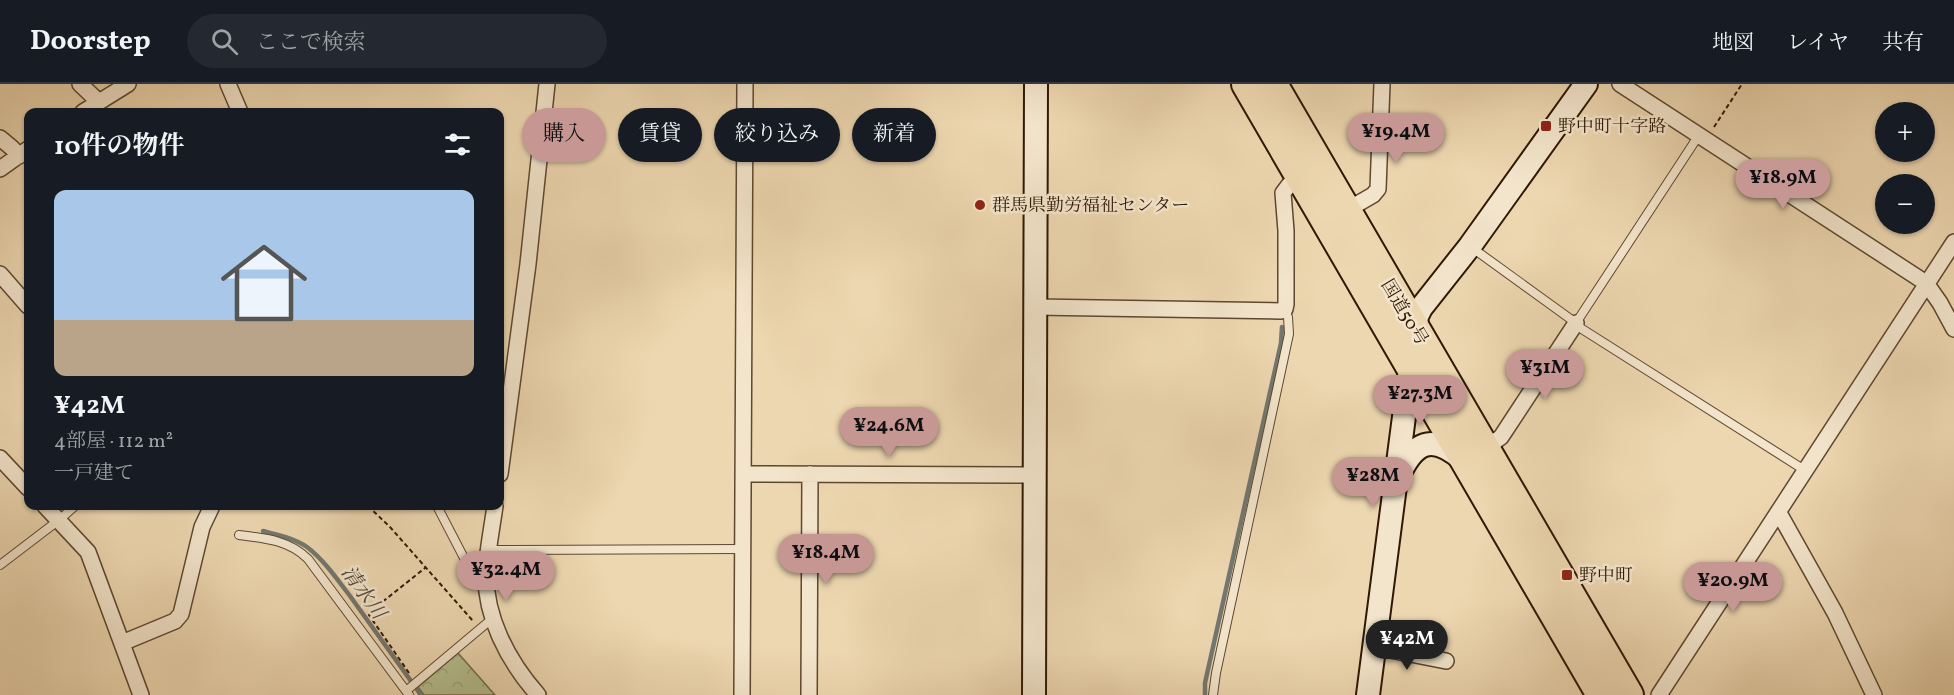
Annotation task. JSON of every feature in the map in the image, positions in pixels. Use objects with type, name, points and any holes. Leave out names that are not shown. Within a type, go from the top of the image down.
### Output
[{"type":"highway","name":"国道50号","points":[[1246,84],[1411,367],[1474,454],[1629,695]]},
{"type":"highway","name":"国道50号","points":[[1273,84],[1414,326],[1474,454],[1601,695]]},
{"type":"street","points":[[80,84],[99,102]]},
{"type":"street","points":[[89,108],[128,84]]},
{"type":"street","points":[[228,84],[238,108]]},
{"type":"street","points":[[504,418],[528,264],[547,84]]},
{"type":"street","points":[[742,695],[745,84]]},
{"type":"street","points":[[1034,695],[1036,84]]},
{"type":"street","points":[[1347,210],[1373,195],[1378,189],[1382,84]]},
{"type":"street","points":[[1368,695],[1398,478],[1414,326],[1421,308],[1470,246],[1586,84]]},
{"type":"street","points":[[1620,84],[1926,284],[1940,303],[1954,330]]},
{"type":"street","points":[[0,138],[12,148],[24,153]]},
{"type":"street","points":[[0,169],[24,153]]},
{"type":"street","points":[[1035,307],[1283,310],[1286,304],[1286,231],[1282,199],[1285,188],[1301,180]]},
{"type":"street","points":[[1659,695],[1954,242]]},
{"type":"street","points":[[0,274],[24,301]]},
{"type":"street","points":[[1398,478],[1414,452],[1430,444],[1440,443],[1474,454],[1501,437],[1576,323]]},
{"type":"street","points":[[0,459],[24,484]]},
{"type":"street","points":[[743,474],[1035,475]]},
{"type":"street","points":[[809,695],[810,474]]},
{"type":"street","points":[[49,510],[88,552],[141,695]]},
{"type":"street","points":[[122,643],[174,621],[181,614],[202,527],[208,510]]},
{"type":"street","points":[[494,510],[486,585],[488,625],[538,695]]},
{"type":"street","points":[[1779,513],[1835,614],[1874,695]]},
{"type":"street","points":[[1375,647],[1446,661]]},
{"type":"lane","points":[[1576,323],[1703,137]]},
{"type":"lane","points":[[1470,246],[1582,329],[1806,471]]},
{"type":"lane","points":[[1213,695],[1289,334],[1288,317],[1283,310]]},
{"type":"lane","points":[[0,566],[70,510]]},
{"type":"lane","points":[[439,510],[477,583],[486,585]]},
{"type":"lane","points":[[239,535],[267,539],[299,550],[408,693],[416,682],[488,625]]},
{"type":"lane","points":[[489,550],[742,549]]},
{"type":"path","points":[[1703,137],[1742,84]]},
{"type":"path","points":[[372,510],[426,568],[488,625]]},
{"type":"path","points":[[416,682],[369,615],[388,596],[426,568]]},
{"type":"green space","points":[[458,653],[495,695],[424,695],[418,687]]},
{"type":"waterway","points":[[1205,695],[1205,683],[1281,343],[1282,327]]},
{"type":"waterway","name":"清水川","points":[[263,531],[297,541],[319,558],[350,596],[421,695]]},
{"type":"place","name":"野中町十字路","points":[[1546,126]]},
{"type":"place","name":"群馬県勤労福祉センター","points":[[980,205]]},
{"type":"place","name":"野中町","points":[[1567,575]]}]
